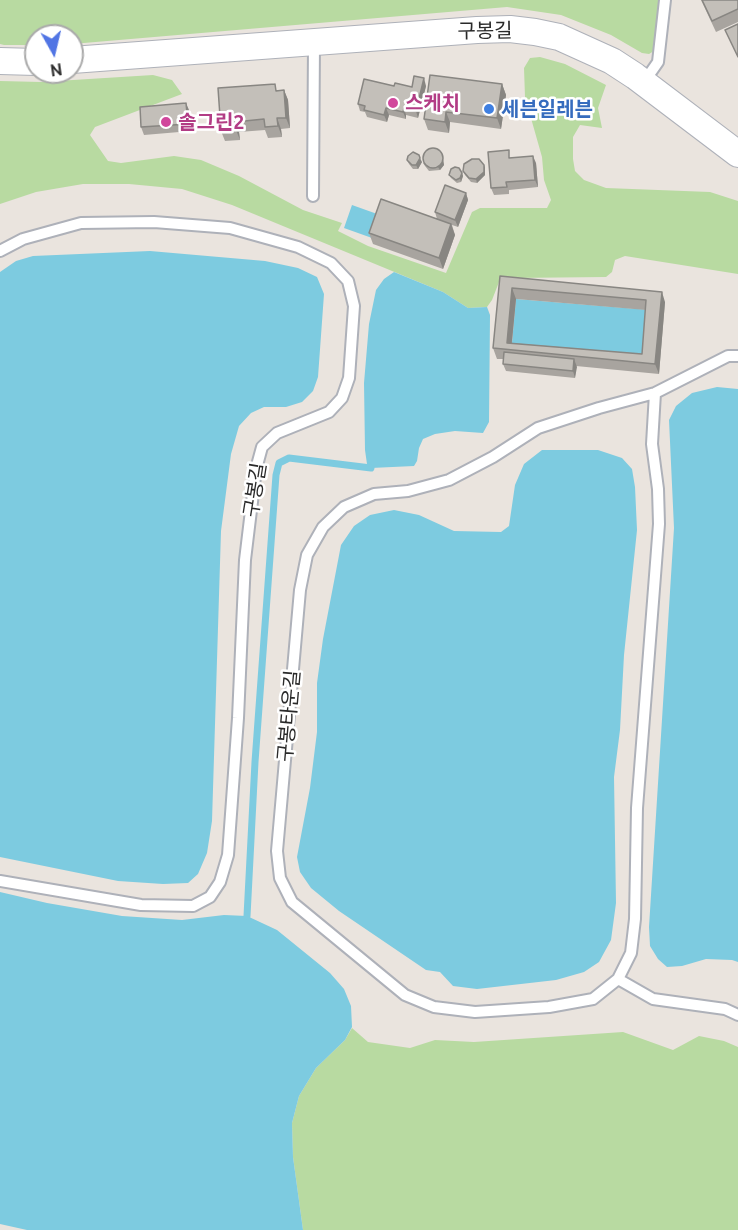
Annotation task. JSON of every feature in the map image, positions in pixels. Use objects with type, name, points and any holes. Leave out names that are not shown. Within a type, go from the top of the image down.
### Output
[{"type":"street","name":"구봉길","points":[[84,59],[477,30],[535,32],[559,37],[612,61],[738,154]]},
{"type":"street","points":[[0,61],[24,62]]},
{"type":"lane","points":[[643,82],[658,62],[665,0]]},
{"type":"lane","points":[[313,196],[314,43]]},
{"type":"lane","name":"구봉길","points":[[0,250],[23,239],[81,223],[154,222],[230,228],[298,247],[331,263],[348,281],[354,306],[349,378],[342,398],[329,412],[277,433],[262,447],[256,469],[245,560],[238,718],[228,855],[220,882],[210,897],[193,906],[182,906],[141,905],[0,881]]},
{"type":"lane","name":"구봉타운길","points":[[655,393],[652,444],[658,489],[659,524],[637,808],[635,919],[631,953],[618,980],[593,999],[549,1007],[475,1012],[434,1007],[405,995],[292,902],[280,878],[277,851],[300,590],[307,555],[323,527],[344,507],[374,494],[408,491],[448,480],[493,457],[538,428],[655,393],[729,356],[738,356]]},
{"type":"lane","points":[[618,980],[653,999],[725,1009],[738,1015]]},
{"type":"green space","points":[[0,0],[659,0],[656,46],[649,54],[642,53],[611,35],[561,15],[507,7],[84,43],[84,24],[24,24],[24,45],[0,44]]},
{"type":"green space","points":[[540,57],[565,64],[606,85],[598,108],[602,128],[580,125],[573,137],[575,171],[584,180],[606,188],[710,192],[738,201],[738,274],[625,256],[615,260],[612,272],[606,277],[511,278],[499,282],[487,307],[468,308],[443,292],[232,205],[182,189],[129,184],[83,184],[36,192],[0,204],[0,81],[24,82],[24,84],[84,84],[84,79],[153,75],[172,80],[182,94],[95,127],[90,135],[108,161],[121,163],[174,156],[201,160],[239,176],[303,210],[342,223],[338,231],[368,246],[446,273],[472,212],[480,208],[547,208],[551,200],[544,180],[542,157],[525,97],[524,68],[530,58]]},
{"type":"green space","points":[[352,1028],[368,1042],[410,1048],[435,1040],[474,1042],[623,1032],[673,1050],[699,1036],[724,1041],[738,1047],[738,1230],[303,1230],[293,1157],[292,1123],[299,1096],[316,1068],[345,1040]]},
{"type":"water","points":[[352,205],[380,215],[372,238],[344,228]]},
{"type":"water","points":[[150,251],[265,261],[298,268],[317,277],[324,294],[318,377],[313,391],[302,402],[286,407],[264,407],[251,413],[239,426],[231,454],[221,531],[212,821],[207,853],[198,874],[188,883],[118,881],[0,857],[0,272],[16,261],[33,256]]},
{"type":"water","points":[[394,272],[443,292],[468,308],[487,307],[490,315],[489,422],[483,433],[455,431],[435,434],[423,439],[414,466],[371,468],[367,464],[365,450],[364,383],[369,324],[376,290],[384,279]]},
{"type":"water","points":[[516,299],[650,310],[645,365],[511,353]]},
{"type":"water","points":[[717,387],[738,389],[738,962],[706,959],[682,966],[667,967],[658,959],[650,946],[649,927],[674,528],[669,420],[676,406],[692,393]]},
{"type":"water","points":[[542,450],[598,450],[622,458],[632,469],[635,487],[637,530],[614,777],[616,903],[611,940],[599,962],[584,972],[556,980],[477,989],[453,986],[440,972],[426,970],[339,911],[311,888],[300,872],[297,857],[310,788],[317,732],[317,683],[323,639],[341,545],[354,526],[370,515],[394,510],[419,515],[454,531],[501,532],[509,526],[515,485],[524,464]]},
{"type":"water","points":[[0,892],[122,916],[182,920],[224,915],[247,916],[277,930],[330,973],[344,989],[351,1006],[352,1027],[345,1040],[316,1068],[299,1096],[292,1123],[293,1157],[303,1230],[27,1230],[0,1224]]},
{"type":"building","points":[[702,0],[738,0],[738,9],[712,21]]},
{"type":"building","points":[[738,24],[738,57],[725,30]]},
{"type":"building","points":[[430,75],[502,84],[497,118],[446,112],[445,122],[424,119]]},
{"type":"building","points":[[414,76],[424,78],[416,111],[404,108],[403,112],[386,108],[384,115],[364,110],[365,106],[358,104],[364,79],[394,86],[395,83],[412,87]]},
{"type":"building","points":[[275,84],[276,91],[284,90],[286,118],[277,118],[278,126],[265,127],[264,119],[235,122],[236,130],[221,131],[218,88]]},
{"type":"building","points":[[186,103],[188,124],[141,127],[140,107]]},
{"type":"building","points":[[433,148],[440,151],[443,158],[440,165],[433,168],[426,165],[423,158],[426,151]]},
{"type":"building","points":[[509,150],[509,158],[533,156],[535,180],[506,182],[507,187],[491,188],[488,152]]},
{"type":"building","points":[[413,152],[420,158],[416,165],[412,165],[407,160]]},
{"type":"building","points":[[472,159],[479,159],[484,165],[484,172],[476,179],[469,178],[463,171],[464,164]]},
{"type":"building","points":[[459,168],[462,173],[456,180],[449,175],[451,169]]},
{"type":"building","points":[[445,185],[466,193],[455,220],[435,212]]},
{"type":"building","points":[[381,199],[451,224],[439,258],[369,233]]},
{"type":"building","points":[[500,276],[662,292],[655,364],[493,348]],"holes":[[[512,288],[646,300],[642,354],[507,343]]]},
{"type":"building","points":[[504,352],[574,359],[573,371],[503,364]]},
{"type":"waterway","points":[[247,916],[255,762],[276,475],[279,463],[289,458],[371,468]]},
{"type":"place","name":"스케치","points":[[393,103]]},
{"type":"place","name":"세븐일레븐","points":[[489,109]]},
{"type":"place","name":"솔그린2","points":[[166,122]]}]
